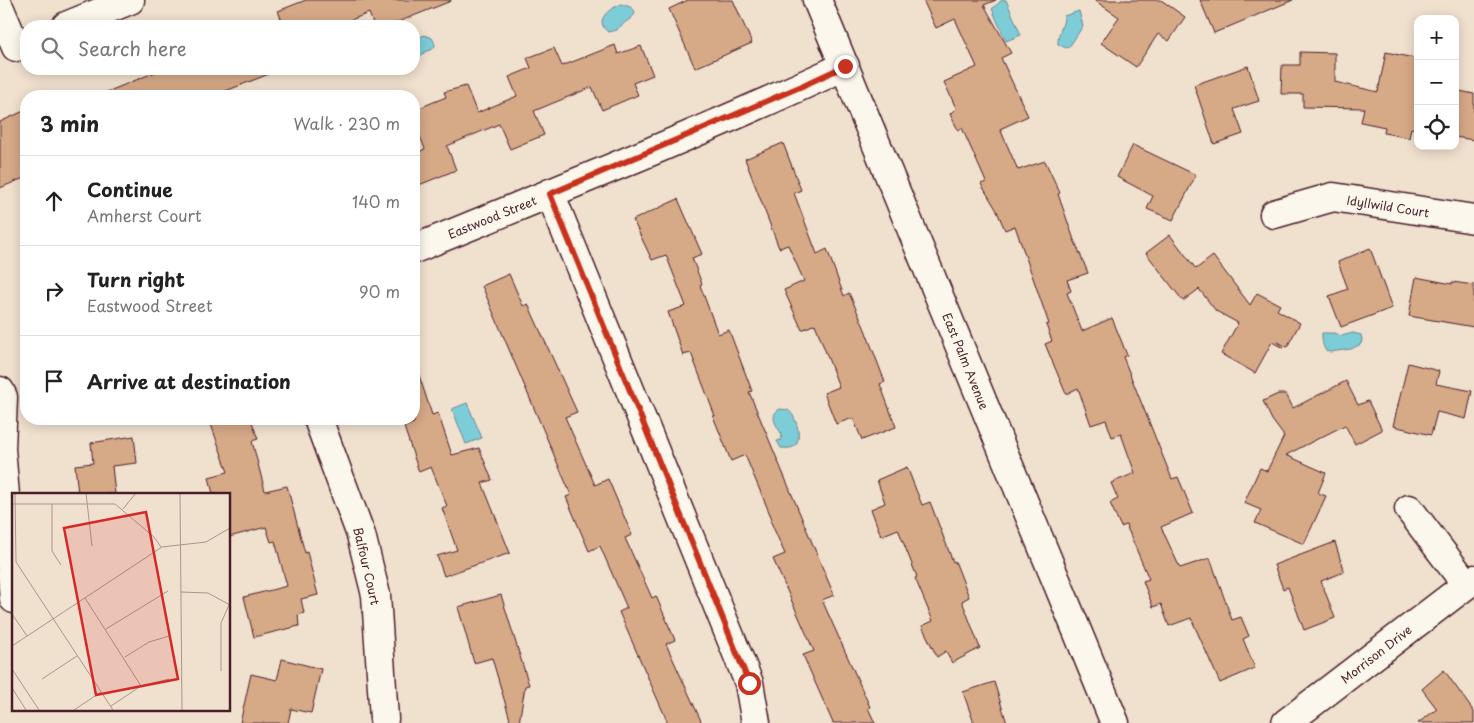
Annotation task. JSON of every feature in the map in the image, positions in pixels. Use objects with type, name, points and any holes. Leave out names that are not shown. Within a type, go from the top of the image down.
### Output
[{"type":"street","points":[[81,20],[130,0]]},
{"type":"street","name":"East Palm Avenue","points":[[817,0],[1115,723]]},
{"type":"street","points":[[0,9],[14,48]]},
{"type":"street","name":"Eastwood Street","points":[[420,247],[550,194],[845,66]]},
{"type":"street","points":[[550,194],[749,683],[756,723]]},
{"type":"street","name":"Idyllwild Court","points":[[1274,214],[1333,197],[1474,220]]},
{"type":"street","points":[[10,394],[1,449],[12,576]]},
{"type":"street","name":"Balfour Court","points":[[320,425],[361,535],[376,596],[384,719]]},
{"type":"street","name":"Morrison Drive","points":[[1286,723],[1470,582],[1409,509]]},
{"type":"water","points":[[1002,0],[1006,0],[1021,35],[1006,41],[992,9]]},
{"type":"water","points":[[622,4],[634,10],[635,14],[617,30],[608,32],[602,23],[605,15],[608,11]]},
{"type":"water","points":[[1079,11],[1083,26],[1069,47],[1066,48],[1058,44],[1064,16]]},
{"type":"water","points":[[424,35],[432,38],[435,47],[420,56],[420,37]]},
{"type":"water","points":[[1322,333],[1334,333],[1341,336],[1353,333],[1361,335],[1361,344],[1351,349],[1326,351],[1322,342]]},
{"type":"water","points":[[467,403],[482,438],[466,444],[452,409]]},
{"type":"water","points":[[780,409],[788,410],[791,413],[798,428],[798,439],[792,448],[781,448],[777,441],[781,440],[782,435],[774,417],[776,411]]},
{"type":"building","points":[[306,0],[451,0],[403,20],[372,20],[369,13],[351,20],[282,20],[278,11]]},
{"type":"building","points":[[688,0],[733,0],[752,43],[695,68],[669,9]]},
{"type":"building","points":[[923,0],[996,0],[984,5],[1011,53],[1001,58],[1028,116],[1000,129],[1018,170],[1045,161],[1060,193],[1058,194],[1073,237],[1088,273],[1067,280],[1071,291],[1067,293],[1082,331],[1112,318],[1127,355],[1123,357],[1172,479],[1178,477],[1193,513],[1161,527],[1180,568],[1210,558],[1232,620],[1241,617],[1249,636],[1243,639],[1255,668],[1220,683],[1191,618],[1169,626],[1161,604],[1153,607],[1143,581],[1149,579],[1126,525],[1121,527],[1110,503],[1118,499],[1111,483],[1135,473],[1121,434],[1112,437],[1106,420],[1091,425],[1078,388],[1066,394],[1045,344],[1052,341],[1046,325],[1049,324],[1015,226],[1005,230],[996,209],[981,184],[986,182],[962,128],[958,130],[950,114],[956,108],[944,82],[977,67],[955,19],[936,28]]},
{"type":"building","points":[[1094,0],[1161,0],[1185,17],[1169,41],[1158,34],[1136,67],[1101,43],[1119,17]]},
{"type":"building","points":[[1200,0],[1293,0],[1214,33]]},
{"type":"building","points":[[615,45],[618,54],[641,46],[653,75],[633,83],[638,95],[602,110],[592,87],[534,111],[544,135],[510,149],[499,124],[447,146],[456,170],[420,185],[420,151],[425,149],[420,136],[420,108],[446,97],[444,92],[466,86],[477,113],[517,96],[509,77],[531,68],[527,58],[554,48],[562,66]]},
{"type":"building","points":[[1300,52],[1335,53],[1335,82],[1378,92],[1386,52],[1414,58],[1414,129],[1411,128],[1409,138],[1384,133],[1385,127],[1361,122],[1364,108],[1303,107],[1303,94],[1281,94],[1282,65],[1300,65]]},
{"type":"building","points":[[1248,66],[1259,101],[1234,109],[1243,134],[1214,144],[1194,85]]},
{"type":"building","points":[[148,75],[266,75],[228,90],[112,90]]},
{"type":"building","points":[[1459,91],[1474,94],[1474,140],[1459,138]]},
{"type":"building","points":[[20,113],[20,180],[0,188],[0,122]]},
{"type":"building","points":[[783,143],[801,190],[794,193],[817,254],[827,249],[844,296],[849,293],[885,382],[880,384],[896,427],[862,440],[853,418],[836,424],[824,393],[839,387],[815,324],[802,330],[784,290],[804,281],[788,245],[779,248],[745,159]]},
{"type":"building","points":[[1133,145],[1196,175],[1173,220],[1147,209],[1153,196],[1117,177]]},
{"type":"building","points":[[678,199],[702,254],[692,258],[718,334],[729,330],[752,391],[749,392],[834,595],[822,600],[870,707],[868,708],[875,723],[833,723],[803,655],[814,651],[773,559],[785,554],[770,520],[772,519],[745,455],[731,461],[691,353],[683,355],[668,312],[686,306],[666,255],[652,260],[633,220]]},
{"type":"building","points":[[1170,235],[1196,269],[1213,256],[1250,305],[1257,293],[1280,305],[1277,310],[1300,323],[1287,347],[1278,342],[1283,348],[1272,342],[1255,373],[1221,354],[1238,323],[1216,311],[1199,289],[1183,301],[1146,253]]},
{"type":"building","points":[[1370,248],[1392,308],[1341,327],[1329,296],[1348,289],[1338,262]]},
{"type":"building","points":[[509,274],[523,306],[528,304],[577,412],[565,417],[595,485],[608,479],[632,535],[625,538],[652,598],[656,596],[675,640],[666,644],[702,723],[668,723],[619,612],[627,608],[600,546],[589,551],[566,497],[571,495],[482,286]]},
{"type":"building","points":[[1416,277],[1452,284],[1452,282],[1474,285],[1474,327],[1409,316]]},
{"type":"building","points":[[1408,363],[1439,371],[1436,384],[1472,391],[1466,419],[1437,412],[1431,435],[1393,426]]},
{"type":"building","points":[[420,378],[432,415],[438,413],[452,455],[479,448],[492,480],[482,483],[510,553],[444,576],[437,556],[457,550],[442,508],[447,506],[431,467],[419,472],[404,427],[420,425]]},
{"type":"building","points":[[1346,381],[1358,405],[1368,401],[1382,430],[1355,444],[1345,425],[1286,455],[1326,473],[1318,493],[1326,496],[1304,544],[1255,523],[1261,510],[1244,503],[1260,468],[1267,471],[1284,436],[1272,420],[1263,401],[1278,394],[1286,394],[1293,408]]},
{"type":"building","points":[[211,425],[253,425],[258,439],[252,441],[265,491],[287,486],[318,595],[301,599],[304,613],[298,615],[299,626],[254,637],[244,597],[287,586],[275,541],[271,542],[266,527],[230,537],[230,493],[213,493],[209,477],[228,472]]},
{"type":"building","points":[[134,436],[137,463],[112,466],[115,493],[78,493],[75,465],[93,463],[91,443]]},
{"type":"building","points":[[907,467],[922,505],[930,502],[953,562],[955,561],[969,597],[962,601],[980,648],[952,663],[946,651],[937,657],[922,626],[933,621],[915,578],[917,577],[898,529],[881,536],[871,509],[885,503],[877,480]]},
{"type":"building","points":[[1335,542],[1344,572],[1321,581],[1335,618],[1304,630],[1288,587],[1283,589],[1274,565]]},
{"type":"building","points":[[501,595],[529,685],[525,686],[519,723],[511,723],[492,658],[474,663],[458,607]]},
{"type":"building","points":[[282,659],[321,669],[311,713],[291,709],[288,723],[240,723],[251,674],[277,680]]},
{"type":"building","points":[[1444,670],[1474,712],[1474,723],[1418,723],[1437,709],[1422,689]]},
{"type":"building","points":[[994,682],[1007,723],[974,723],[963,692]]},
{"type":"route","points":[[749,683],[550,194],[845,66]]}]
